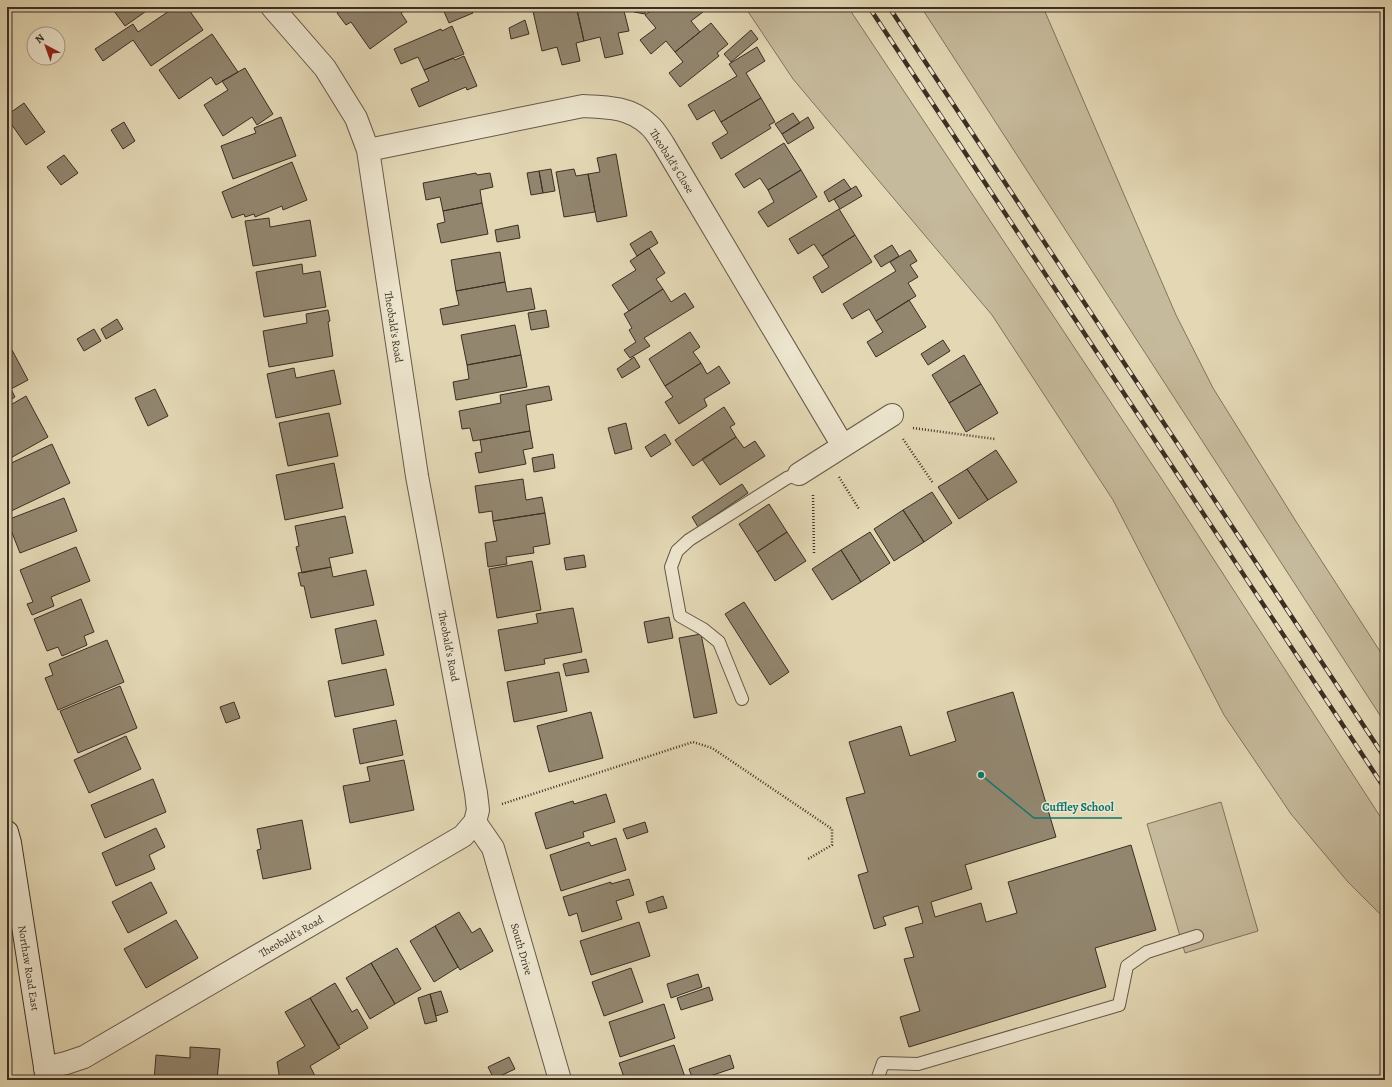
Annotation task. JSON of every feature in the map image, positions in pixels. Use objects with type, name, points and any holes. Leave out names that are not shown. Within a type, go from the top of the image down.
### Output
[{"type":"street","name":"Theobald's Road","points":[[46,1074],[84,1057],[463,836],[476,822],[478,810],[476,793],[417,476],[368,150],[356,118],[325,68],[272,7]]},
{"type":"street","name":"Theobald's Close","points":[[368,150],[584,106],[609,107],[632,113],[650,125],[664,145],[835,451]]},
{"type":"street","points":[[806,482],[835,451],[900,425]]},
{"type":"street","name":"South Drive","points":[[476,822],[493,848],[560,1080]]},
{"type":"street","name":"Northaw Road East","points":[[7,832],[46,1074]]},
{"type":"lane","points":[[742,699],[719,642],[703,629],[680,616],[671,567],[677,551],[689,540],[787,478],[806,482]]},
{"type":"lane","points":[[877,1080],[883,1063],[918,1064],[1118,1005],[1127,966],[1147,952],[1197,936]]},
{"type":"path","points":[[900,425],[995,439]]},
{"type":"path","points":[[900,425],[933,483]]},
{"type":"path","points":[[835,451],[859,509]]},
{"type":"path","points":[[806,482],[814,553]]},
{"type":"path","points":[[498,805],[693,742],[712,748],[832,829],[832,845],[808,859]]},
{"type":"shaded area","points":[[745,7],[848,7],[1163,481],[1385,824],[1385,919],[1348,882],[1291,814],[1224,715],[1113,500],[992,315],[793,79]]},
{"type":"shaded area","points":[[921,7],[1043,7],[1176,315],[1213,388],[1297,523],[1385,659],[1385,723]]},
{"type":"shaded area","points":[[1221,802],[1258,931],[1185,953],[1147,824]]},
{"type":"building","points":[[111,7],[152,7],[125,26]]},
{"type":"building","points":[[175,7],[187,7],[203,30],[151,66],[133,40],[103,61],[95,49],[133,24],[138,32]]},
{"type":"building","points":[[345,7],[410,7],[401,13],[407,22],[370,49],[351,22],[346,25],[337,13]]},
{"type":"building","points":[[442,7],[470,7],[473,13],[449,23]]},
{"type":"building","points":[[532,7],[568,7],[569,12],[577,10],[584,41],[576,43],[580,61],[562,65],[557,47],[542,51]]},
{"type":"building","points":[[582,7],[623,7],[629,31],[618,33],[623,54],[605,58],[600,37],[584,41],[577,10],[582,10]]},
{"type":"building","points":[[634,7],[646,7],[645,14],[634,12]]},
{"type":"building","points":[[656,7],[699,7],[703,12],[691,21],[700,32],[675,52],[666,41],[651,54],[640,40],[656,28],[645,15]]},
{"type":"building","points":[[525,20],[529,34],[511,39],[509,28]]},
{"type":"building","points":[[711,23],[728,44],[717,53],[719,56],[680,87],[669,73],[683,62],[675,52]]},
{"type":"building","points":[[452,26],[464,54],[424,70],[418,57],[401,64],[394,49],[441,29],[442,31]]},
{"type":"building","points":[[751,30],[758,39],[731,62],[724,54]]},
{"type":"building","points":[[212,34],[238,72],[216,85],[211,77],[179,99],[159,70]]},
{"type":"building","points":[[757,47],[765,61],[746,73],[761,98],[721,122],[714,110],[697,120],[688,105],[737,76],[729,64]]},
{"type":"building","points":[[464,56],[477,86],[467,90],[466,87],[419,107],[411,89],[429,81],[424,70],[453,58],[455,60]]},
{"type":"building","points":[[245,68],[273,114],[257,125],[252,117],[223,136],[204,105],[228,90],[222,81]]},
{"type":"building","points":[[761,98],[775,122],[769,125],[771,128],[721,159],[712,143],[728,133],[721,122]]},
{"type":"building","points":[[24,103],[45,132],[26,145],[7,118],[7,115]]},
{"type":"building","points":[[793,113],[800,123],[782,134],[775,124]]},
{"type":"building","points":[[281,117],[296,156],[233,179],[221,146],[256,133],[254,128]]},
{"type":"building","points":[[808,117],[814,128],[788,144],[782,134]]},
{"type":"building","points":[[124,122],[135,141],[123,149],[111,130]]},
{"type":"building","points":[[784,143],[801,170],[768,190],[760,178],[744,188],[735,174]]},
{"type":"building","points":[[616,154],[627,216],[597,222],[588,174],[600,172],[597,158]]},
{"type":"building","points":[[64,155],[78,173],[61,185],[47,167]]},
{"type":"building","points":[[292,162],[307,200],[283,210],[282,206],[255,217],[254,214],[245,217],[244,214],[232,218],[222,192]]},
{"type":"building","points":[[551,169],[555,191],[543,193],[539,171]]},
{"type":"building","points":[[574,169],[576,176],[588,174],[595,212],[564,217],[556,172]]},
{"type":"building","points":[[801,170],[817,197],[768,227],[758,212],[774,202],[768,190]]},
{"type":"building","points":[[539,171],[543,193],[531,195],[527,173]]},
{"type":"building","points":[[476,173],[477,175],[490,173],[493,187],[480,190],[482,203],[443,211],[440,197],[426,200],[423,183]]},
{"type":"building","points":[[844,179],[851,189],[829,202],[824,192]]},
{"type":"building","points":[[856,186],[862,196],[840,209],[834,199]]},
{"type":"building","points":[[482,203],[488,234],[441,243],[437,224],[445,222],[443,211]]},
{"type":"building","points":[[839,209],[855,235],[822,256],[814,244],[798,254],[789,239]]},
{"type":"building","points":[[269,218],[270,227],[310,220],[316,256],[253,266],[245,221]]},
{"type":"building","points":[[518,225],[520,238],[497,242],[495,230]]},
{"type":"building","points":[[651,231],[658,243],[637,256],[630,244]]},
{"type":"building","points":[[855,235],[872,262],[822,293],[813,277],[829,267],[822,256]]},
{"type":"building","points":[[892,245],[899,256],[881,267],[874,256]]},
{"type":"building","points":[[649,248],[665,273],[656,279],[663,289],[629,311],[612,285],[636,270],[630,261]]},
{"type":"building","points":[[910,250],[917,261],[910,265],[918,277],[908,283],[916,296],[876,321],[869,309],[852,319],[843,304],[896,271],[890,262]]},
{"type":"building","points":[[500,252],[505,282],[456,291],[451,260]]},
{"type":"building","points":[[302,264],[303,274],[320,271],[326,307],[264,317],[256,272]]},
{"type":"building","points":[[505,282],[507,292],[531,288],[535,309],[443,325],[440,309],[459,305],[456,291]]},
{"type":"building","points":[[663,289],[671,302],[685,293],[694,307],[644,338],[650,346],[630,358],[624,350],[636,342],[629,330],[632,328],[624,314]]},
{"type":"building","points":[[909,300],[926,327],[876,357],[867,342],[883,332],[876,321]]},
{"type":"building","points":[[328,310],[330,321],[328,322],[333,356],[269,367],[263,331],[307,323],[306,314]]},
{"type":"building","points":[[546,310],[549,327],[531,330],[528,313]]},
{"type":"building","points":[[117,319],[123,329],[106,339],[101,329]]},
{"type":"building","points":[[515,325],[521,355],[467,365],[461,335]]},
{"type":"building","points":[[94,329],[101,341],[84,351],[77,339]]},
{"type":"building","points":[[690,332],[700,347],[693,352],[701,363],[665,386],[649,359]]},
{"type":"building","points":[[943,340],[950,351],[928,365],[921,354]]},
{"type":"building","points":[[12,350],[28,380],[11,389],[15,397],[7,402],[7,352]]},
{"type":"building","points":[[521,355],[527,387],[456,400],[453,382],[469,379],[467,365]]},
{"type":"building","points":[[964,355],[981,384],[949,403],[932,375]]},
{"type":"building","points":[[634,357],[640,367],[622,378],[617,369]]},
{"type":"building","points":[[701,363],[707,374],[719,366],[730,383],[704,399],[707,406],[679,424],[665,402],[673,397],[665,386]]},
{"type":"building","points":[[294,368],[296,378],[334,370],[341,404],[276,418],[267,374]]},
{"type":"building","points":[[981,384],[998,413],[966,432],[949,403]]},
{"type":"building","points":[[549,386],[552,400],[526,405],[530,431],[473,441],[470,428],[462,429],[459,411],[501,403],[500,395]]},
{"type":"building","points":[[155,389],[168,416],[148,426],[135,398]]},
{"type":"building","points":[[26,396],[48,437],[7,460],[7,407]]},
{"type":"building","points":[[724,407],[735,424],[730,427],[736,437],[693,466],[675,440]]},
{"type":"building","points":[[329,413],[338,456],[288,466],[279,423]]},
{"type":"building","points":[[626,423],[632,449],[615,454],[608,428]]},
{"type":"building","points":[[530,431],[533,448],[523,450],[526,464],[479,473],[475,453],[482,452],[480,440]]},
{"type":"building","points":[[665,434],[671,444],[651,457],[645,447]]},
{"type":"building","points":[[736,437],[744,448],[755,441],[765,456],[720,485],[702,459]]},
{"type":"building","points":[[52,444],[70,483],[7,513],[7,465]]},
{"type":"building","points":[[996,450],[1017,482],[988,500],[967,469]]},
{"type":"building","points":[[553,454],[555,468],[534,472],[532,458]]},
{"type":"building","points":[[334,463],[343,508],[285,520],[276,475]]},
{"type":"building","points":[[967,469],[988,500],[959,519],[938,487]]},
{"type":"building","points":[[523,479],[526,500],[542,497],[545,513],[493,521],[492,511],[479,513],[475,486]]},
{"type":"building","points":[[742,484],[748,493],[698,527],[692,517]]},
{"type":"building","points":[[932,492],[952,523],[924,542],[903,510]]},
{"type":"building","points":[[64,498],[77,531],[20,553],[7,520]]},
{"type":"building","points":[[769,504],[787,532],[757,552],[739,524]]},
{"type":"building","points":[[903,510],[924,542],[894,561],[874,529]]},
{"type":"building","points":[[545,513],[550,544],[533,547],[534,553],[506,557],[507,564],[488,567],[485,543],[497,541],[493,521]]},
{"type":"building","points":[[345,516],[353,553],[329,558],[331,567],[302,573],[296,547],[299,546],[295,526]]},
{"type":"building","points":[[787,532],[806,561],[775,581],[757,552]]},
{"type":"building","points":[[870,532],[890,563],[861,582],[841,550]]},
{"type":"building","points":[[76,547],[90,581],[51,597],[54,606],[32,615],[27,604],[33,602],[20,570]]},
{"type":"building","points":[[841,550],[861,582],[832,600],[812,569]]},
{"type":"building","points":[[584,555],[586,567],[566,570],[564,558]]},
{"type":"building","points":[[532,561],[541,610],[497,618],[489,569]]},
{"type":"building","points":[[331,567],[333,577],[366,570],[374,605],[311,618],[304,586],[301,586],[298,573]]},
{"type":"building","points":[[81,599],[94,632],[84,636],[87,645],[62,656],[58,647],[47,651],[34,619]]},
{"type":"building","points":[[744,602],[789,672],[770,685],[725,614]]},
{"type":"building","points":[[573,608],[582,652],[544,659],[545,664],[505,671],[498,630],[538,623],[536,614]]},
{"type":"building","points":[[669,617],[673,638],[648,643],[644,622]]},
{"type":"building","points":[[376,620],[384,655],[342,664],[335,629]]},
{"type":"building","points":[[701,634],[717,713],[694,718],[679,638]]},
{"type":"building","points":[[107,640],[124,682],[58,710],[45,678],[53,675],[49,664]]},
{"type":"building","points":[[586,659],[589,672],[566,676],[563,664]]},
{"type":"building","points":[[386,669],[394,705],[335,717],[328,681]]},
{"type":"building","points":[[559,672],[567,711],[514,722],[507,682]]},
{"type":"building","points":[[120,686],[137,728],[78,753],[60,711]]},
{"type":"building","points":[[1013,692],[1056,837],[965,865],[972,889],[931,902],[935,917],[981,903],[986,922],[1017,913],[1008,882],[1131,845],[1156,930],[1095,948],[1106,987],[909,1047],[900,1017],[920,1011],[904,959],[914,957],[905,928],[923,923],[918,906],[883,917],[886,925],[874,929],[858,875],[868,872],[846,798],[865,793],[849,742],[901,726],[910,756],[956,741],[947,712]]},
{"type":"building","points":[[234,702],[240,718],[226,723],[220,707]]},
{"type":"building","points":[[591,712],[603,758],[549,772],[537,726]]},
{"type":"building","points":[[396,720],[403,755],[360,764],[353,729]]},
{"type":"building","points":[[126,736],[141,769],[89,793],[74,760]]},
{"type":"building","points":[[404,760],[414,810],[350,823],[343,786],[370,781],[367,767]]},
{"type":"building","points":[[153,779],[166,812],[105,838],[91,805]]},
{"type":"building","points":[[606,794],[615,822],[583,832],[584,837],[546,849],[535,813],[573,801],[574,804]]},
{"type":"building","points":[[302,820],[311,869],[263,879],[257,850],[261,849],[257,829]]},
{"type":"building","points":[[645,822],[648,832],[627,839],[623,829]]},
{"type":"building","points":[[156,828],[165,847],[149,855],[155,869],[116,886],[102,853]]},
{"type":"building","points":[[616,838],[626,870],[561,891],[550,855],[589,842],[591,846]]},
{"type":"building","points":[[629,879],[634,895],[616,901],[622,919],[582,932],[577,913],[569,916],[563,897],[611,882],[611,884]]},
{"type":"building","points":[[151,882],[167,913],[128,933],[112,902]]},
{"type":"building","points":[[663,896],[667,908],[649,913],[646,902]]},
{"type":"building","points":[[459,912],[472,933],[480,928],[493,951],[460,970],[435,926]]},
{"type":"building","points":[[176,920],[198,958],[146,988],[124,949]]},
{"type":"building","points":[[639,922],[650,956],[591,975],[580,941]]},
{"type":"building","points":[[435,926],[458,967],[434,982],[410,941]]},
{"type":"building","points":[[397,948],[421,989],[395,1004],[371,963]]},
{"type":"building","points":[[371,963],[395,1004],[370,1019],[346,978]]},
{"type":"building","points":[[631,968],[643,1002],[604,1016],[592,982]]},
{"type":"building","points":[[698,974],[702,987],[671,998],[667,984]]},
{"type":"building","points":[[335,983],[352,1012],[357,1009],[368,1028],[338,1046],[310,998]]},
{"type":"building","points":[[709,987],[713,1000],[681,1010],[677,998]]},
{"type":"building","points":[[441,991],[448,1012],[436,1016],[430,994]]},
{"type":"building","points":[[430,994],[437,1021],[425,1024],[418,998]]},
{"type":"building","points":[[310,998],[340,1048],[310,1066],[317,1080],[280,1080],[277,1062],[305,1046],[285,1012]]},
{"type":"building","points":[[664,1004],[675,1038],[620,1057],[609,1022]]},
{"type":"building","points":[[674,1045],[686,1080],[625,1080],[619,1063]]},
{"type":"building","points":[[190,1047],[220,1049],[217,1080],[154,1080],[156,1055],[190,1058]]},
{"type":"building","points":[[730,1055],[734,1068],[698,1080],[693,1080],[689,1069]]},
{"type":"building","points":[[509,1057],[515,1069],[494,1079],[488,1067]]},
{"type":"railway","points":[[869,7],[1385,789]]},
{"type":"railway","points":[[889,7],[1385,758]]},
{"type":"place","name":"Cuffley School","points":[[981,775]]}]
